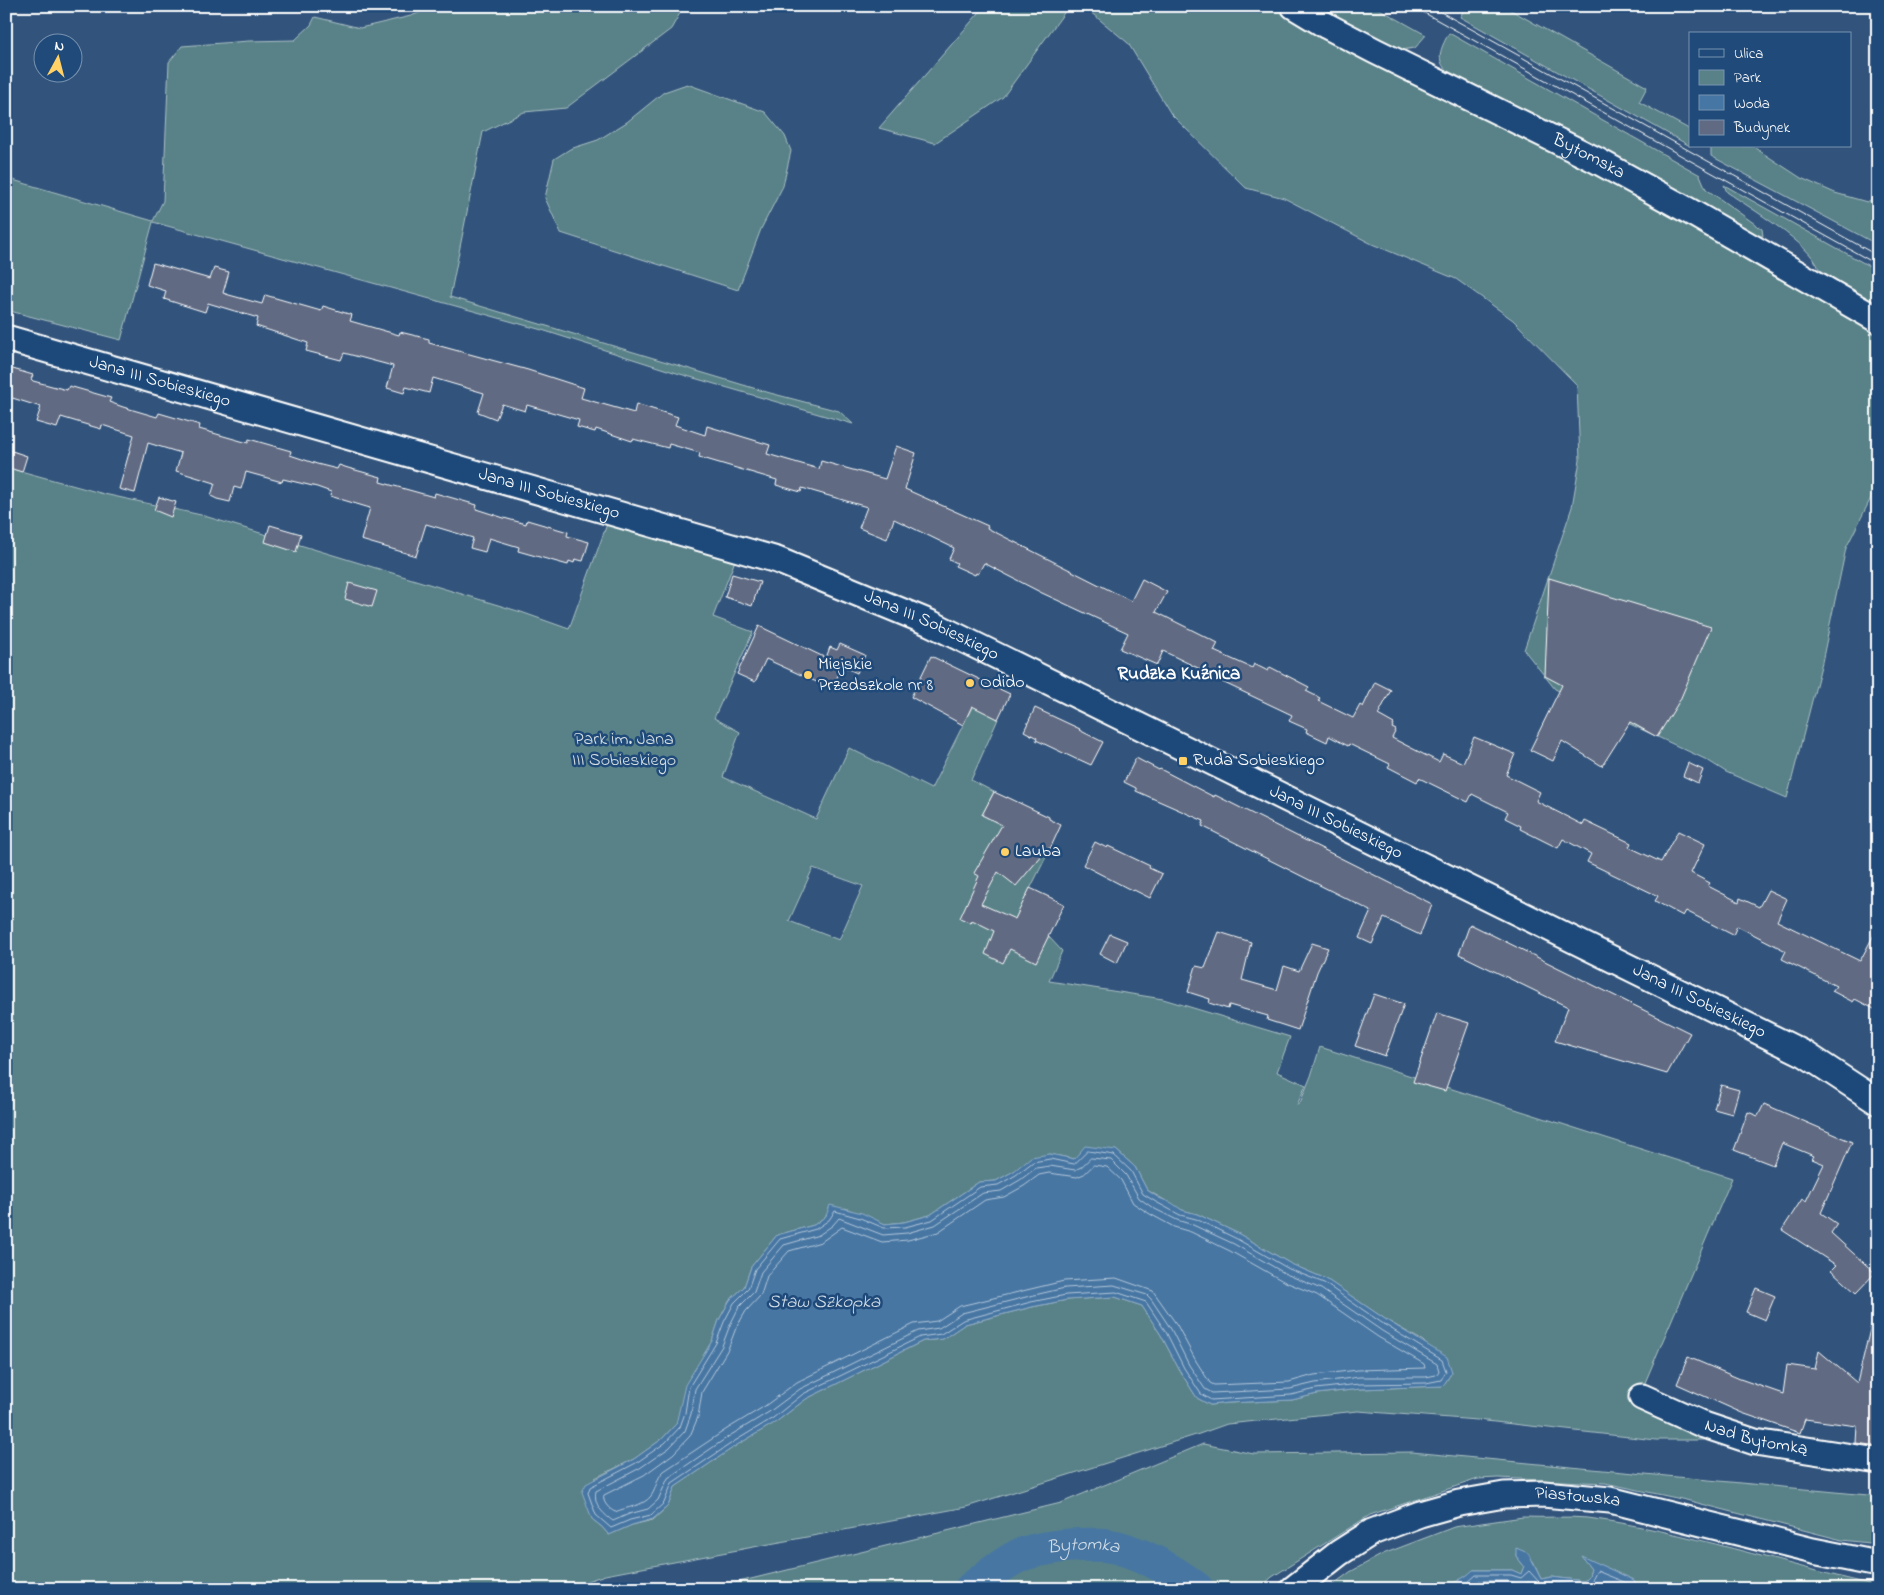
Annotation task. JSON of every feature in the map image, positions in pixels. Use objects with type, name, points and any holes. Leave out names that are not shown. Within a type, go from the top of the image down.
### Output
[{"type":"street","name":"Bytomska","points":[[1294,6],[1367,47],[1596,160],[1878,320]]},
{"type":"street","name":"Jana III Sobieskiego","points":[[6,338],[777,560],[930,623],[1805,1054],[1878,1102]]},
{"type":"street","name":"Nad Bytomką","points":[[1642,1396],[1704,1424],[1755,1442],[1878,1461]]},
{"type":"street","name":"Piastowska","points":[[1293,1589],[1339,1553],[1372,1532],[1420,1514],[1459,1503],[1504,1496],[1534,1494],[1610,1500],[1878,1564]]},
{"type":"green space","points":[[436,6],[684,6],[671,29],[566,108],[524,112],[483,132],[450,297],[770,393],[839,411],[853,424],[680,374],[542,330],[153,222],[121,340],[6,310],[6,178],[153,221],[163,201],[169,62],[182,46],[295,40],[311,25],[315,17],[360,28],[411,16]]},
{"type":"green space","points":[[985,6],[1069,6],[1003,97],[935,143],[879,128]]},
{"type":"green space","points":[[1083,6],[1269,6],[1404,78],[1611,177],[1878,331],[1878,484],[1846,548],[1822,662],[1787,798],[1726,772],[1707,760],[1555,689],[1524,650],[1572,507],[1580,460],[1577,385],[1513,320],[1456,279],[1372,244],[1284,198],[1246,188],[1171,114],[1128,43]]},
{"type":"green space","points":[[1317,6],[1374,6],[1426,35],[1415,48],[1401,50]]},
{"type":"green space","points":[[1466,6],[1509,6],[1509,9],[1647,87],[1639,102],[1687,128],[1689,130],[1689,145],[1460,17]]},
{"type":"green space","points":[[1449,33],[1700,175],[1706,189],[1762,229],[1763,236],[1758,236],[1642,170],[1446,70],[1440,56]]},
{"type":"green space","points":[[687,84],[765,112],[785,136],[791,151],[783,186],[761,229],[738,290],[561,233],[545,198],[554,159],[570,149],[598,140],[627,122],[664,92]]},
{"type":"green space","points":[[1711,148],[1755,148],[1801,178],[1835,193],[1867,202],[1878,196],[1878,245],[1711,156]]},
{"type":"green space","points":[[1724,185],[1878,271],[1878,306],[1819,269],[1814,259],[1792,238],[1727,192]]},
{"type":"green space","name":"Park im. Jana III Sobieskiego","points":[[6,467],[104,494],[201,515],[521,612],[569,629],[607,524],[712,555],[736,558],[713,617],[753,632],[714,718],[740,732],[723,777],[816,819],[849,748],[931,789],[973,705],[998,719],[971,780],[994,792],[982,815],[1050,849],[1002,945],[1048,936],[1062,951],[1049,981],[1163,999],[1290,1037],[1277,1072],[1306,1085],[1297,1105],[1300,1103],[1311,1076],[1320,1047],[1732,1178],[1644,1385],[1723,1440],[1656,1440],[1477,1420],[1358,1411],[1227,1424],[966,1507],[605,1575],[563,1589],[6,1589]],"holes":[[[813,868],[863,886],[839,940],[789,921]],[[1116,1150],[1135,1167],[1147,1190],[1182,1210],[1197,1214],[1239,1234],[1291,1264],[1326,1279],[1388,1321],[1423,1341],[1452,1372],[1443,1386],[1360,1389],[1317,1394],[1292,1400],[1210,1405],[1197,1398],[1142,1306],[1115,1297],[1067,1300],[965,1324],[943,1339],[923,1341],[806,1399],[776,1422],[737,1445],[675,1487],[668,1506],[653,1520],[632,1525],[609,1535],[592,1519],[595,1478],[634,1459],[662,1439],[676,1424],[701,1360],[712,1341],[719,1320],[730,1300],[744,1287],[751,1267],[777,1235],[814,1225],[826,1216],[845,1208],[885,1224],[904,1222],[930,1215],[979,1182],[996,1181],[1050,1154],[1074,1159]]]},
{"type":"green space","points":[[1203,1444],[1254,1454],[1412,1452],[1878,1496],[1878,1544],[1842,1540],[1686,1500],[1605,1483],[1498,1478],[1478,1479],[1370,1515],[1272,1577],[1259,1589],[710,1589],[1061,1503]]},
{"type":"green space","points":[[1523,1517],[1588,1518],[1661,1531],[1878,1586],[1878,1589],[1648,1589],[1645,1585],[1636,1585],[1634,1580],[1582,1557],[1591,1569],[1589,1576],[1584,1581],[1552,1577],[1541,1579],[1533,1562],[1517,1548],[1516,1556],[1524,1566],[1521,1574],[1512,1570],[1474,1570],[1444,1589],[1327,1589],[1350,1572],[1383,1554],[1454,1527]]},
{"type":"water","name":"Staw Szkopka","points":[[1085,1146],[1116,1150],[1135,1167],[1147,1190],[1159,1198],[1172,1203],[1182,1210],[1197,1214],[1239,1234],[1291,1264],[1326,1279],[1388,1321],[1447,1357],[1452,1372],[1443,1386],[1360,1389],[1317,1394],[1292,1400],[1210,1405],[1197,1398],[1142,1306],[1115,1297],[1067,1300],[965,1324],[943,1339],[923,1341],[806,1399],[776,1422],[737,1445],[675,1487],[668,1506],[653,1519],[632,1525],[609,1535],[592,1519],[582,1492],[586,1484],[634,1459],[662,1439],[676,1424],[685,1385],[712,1341],[719,1320],[730,1300],[744,1287],[751,1267],[777,1235],[814,1225],[826,1216],[830,1205],[862,1213],[885,1224],[904,1222],[930,1215],[979,1182],[996,1181],[1014,1171],[1031,1157],[1050,1154],[1074,1159]]},
{"type":"water","points":[[1516,1548],[1528,1553],[1541,1579],[1552,1577],[1584,1581],[1589,1576],[1591,1569],[1581,1556],[1634,1580],[1636,1585],[1645,1585],[1648,1589],[1444,1589],[1473,1570],[1512,1570],[1521,1574],[1524,1566],[1516,1556]]},
{"type":"building","points":[[153,263],[210,279],[214,268],[229,272],[223,293],[262,304],[265,295],[321,311],[323,306],[352,315],[350,321],[399,335],[400,332],[429,339],[429,343],[528,370],[584,388],[581,398],[634,413],[636,404],[678,417],[675,425],[705,435],[707,426],[770,445],[767,454],[819,469],[821,461],[885,479],[896,446],[916,453],[905,489],[988,526],[987,528],[1131,601],[1142,579],[1167,592],[1156,612],[1218,643],[1214,651],[1252,668],[1254,664],[1268,671],[1270,667],[1309,687],[1306,691],[1320,698],[1318,701],[1353,718],[1360,705],[1363,707],[1375,682],[1391,690],[1378,715],[1394,724],[1392,728],[1396,730],[1392,738],[1439,762],[1443,754],[1463,763],[1474,737],[1515,754],[1506,775],[1540,792],[1536,801],[1583,825],[1585,821],[1631,843],[1629,847],[1661,862],[1678,831],[1705,844],[1691,873],[1710,883],[1708,886],[1739,902],[1740,898],[1759,907],[1768,890],[1787,899],[1777,921],[1860,961],[1878,927],[1878,1011],[1855,999],[1853,1002],[1832,991],[1836,986],[1782,959],[1786,951],[1737,926],[1733,935],[1686,911],[1683,916],[1655,901],[1658,896],[1587,862],[1591,854],[1563,839],[1558,848],[1520,829],[1521,826],[1505,818],[1508,812],[1472,794],[1468,802],[1419,778],[1417,782],[1388,767],[1390,764],[1349,744],[1348,746],[1329,736],[1327,742],[1306,732],[1307,729],[1289,721],[1292,715],[1199,671],[1200,669],[1163,651],[1157,665],[1120,649],[1128,633],[1042,593],[984,563],[978,574],[976,573],[975,575],[955,566],[957,563],[949,559],[954,548],[894,519],[887,539],[859,528],[867,507],[802,488],[801,492],[776,485],[777,480],[699,457],[700,453],[669,444],[668,448],[633,439],[632,441],[596,429],[595,432],[577,427],[579,420],[527,405],[525,411],[502,404],[496,419],[478,412],[484,393],[433,378],[429,393],[406,387],[404,393],[387,388],[393,366],[344,353],[341,360],[306,351],[308,343],[256,326],[258,318],[208,303],[205,312],[164,299],[166,291],[147,285]]},
{"type":"building","points":[[6,367],[33,375],[31,379],[33,381],[67,390],[69,386],[111,398],[109,402],[157,417],[159,413],[200,425],[199,429],[248,443],[249,439],[291,451],[290,455],[317,464],[337,469],[339,465],[381,477],[380,482],[434,497],[435,493],[477,505],[476,509],[504,518],[526,524],[527,520],[568,532],[567,536],[589,542],[583,561],[575,559],[574,563],[569,561],[568,565],[518,551],[519,547],[489,538],[485,552],[470,548],[473,538],[426,524],[416,556],[361,540],[370,508],[330,496],[331,492],[317,487],[283,479],[282,482],[246,472],[241,489],[234,487],[230,502],[217,499],[211,496],[215,483],[176,471],[181,453],[148,443],[135,493],[119,489],[134,435],[102,425],[101,429],[61,417],[57,428],[36,422],[41,407],[6,396]]},
{"type":"building","points":[[9,450],[27,456],[22,472],[6,467]]},
{"type":"building","points":[[159,497],[176,502],[171,517],[154,510]]},
{"type":"building","points":[[270,525],[301,534],[296,552],[265,542]]},
{"type":"building","points":[[732,574],[760,582],[752,606],[725,597]]},
{"type":"building","points":[[1549,578],[1711,627],[1680,700],[1657,737],[1630,722],[1602,766],[1562,741],[1553,761],[1530,750],[1562,685],[1545,676]]},
{"type":"building","points":[[349,583],[377,591],[372,607],[345,599]]},
{"type":"building","points":[[759,626],[826,658],[830,647],[837,650],[840,644],[865,655],[857,673],[842,666],[832,689],[766,659],[755,682],[737,674]]},
{"type":"building","points":[[931,656],[1010,694],[998,719],[972,706],[963,725],[911,697]]},
{"type":"building","points":[[1035,708],[1103,742],[1091,765],[1036,740],[1037,738],[1024,731]]},
{"type":"building","points":[[1136,758],[1214,797],[1215,795],[1432,904],[1420,935],[1384,918],[1372,944],[1359,938],[1371,911],[1202,826],[1204,821],[1136,791],[1136,788],[1124,782]]},
{"type":"building","points":[[1688,763],[1703,770],[1698,783],[1683,776]]},
{"type":"building","points":[[994,792],[1049,817],[1049,819],[1061,825],[1050,849],[1048,848],[1016,886],[998,872],[981,904],[1015,919],[1030,888],[1064,904],[1036,962],[1010,949],[1003,963],[985,954],[994,931],[972,920],[971,923],[960,918],[979,876],[974,873],[1002,825],[982,815]]},
{"type":"building","points":[[1095,842],[1107,848],[1108,846],[1150,866],[1149,868],[1162,874],[1150,898],[1083,865]]},
{"type":"building","points":[[1470,924],[1690,1033],[1667,1074],[1555,1041],[1568,1007],[1459,954]]},
{"type":"building","points":[[1219,932],[1251,942],[1242,980],[1277,990],[1284,966],[1299,971],[1312,943],[1328,948],[1317,972],[1298,1030],[1267,1020],[1268,1016],[1229,1005],[1228,1009],[1209,1003],[1210,999],[1188,992],[1196,966],[1205,968]]},
{"type":"building","points":[[1110,934],[1127,941],[1117,963],[1100,954]]},
{"type":"building","points":[[1374,994],[1404,1004],[1385,1056],[1355,1046]]},
{"type":"building","points":[[1437,1013],[1469,1023],[1445,1091],[1413,1082]]},
{"type":"building","points":[[1721,1085],[1739,1090],[1732,1114],[1714,1109]]},
{"type":"building","points":[[1764,1104],[1852,1142],[1821,1213],[1837,1224],[1831,1233],[1875,1273],[1856,1293],[1831,1270],[1836,1265],[1782,1230],[1802,1199],[1806,1201],[1824,1164],[1812,1159],[1814,1156],[1782,1143],[1773,1165],[1734,1150],[1748,1112],[1758,1116]]},
{"type":"building","points":[[1756,1288],[1775,1296],[1765,1320],[1746,1312]]},
{"type":"building","points":[[1872,1321],[1878,1322],[1878,1446],[1856,1443],[1857,1426],[1805,1419],[1800,1433],[1742,1413],[1677,1384],[1688,1357],[1740,1379],[1783,1394],[1787,1365],[1815,1369],[1819,1351],[1857,1383]]},
{"type":"waterway","name":"Bytomka","points":[[971,1589],[1000,1567],[1023,1554],[1063,1546],[1094,1545],[1117,1547],[1153,1561],[1197,1589]]},
{"type":"tram line","points":[[1412,6],[1878,265]]},
{"type":"tram line","points":[[1430,6],[1878,256]]},
{"type":"place","name":"Miejskie Przedszkole nr 8","points":[[808,675]]},
{"type":"place","name":"Odido","points":[[970,683]]},
{"type":"place","name":"Ruda Sobieskiego","points":[[1183,761]]},
{"type":"place","name":"Lauba","points":[[1005,852]]},
{"type":"district","name":"Rudzka Kuźnica","points":[[1179,674]]}]
